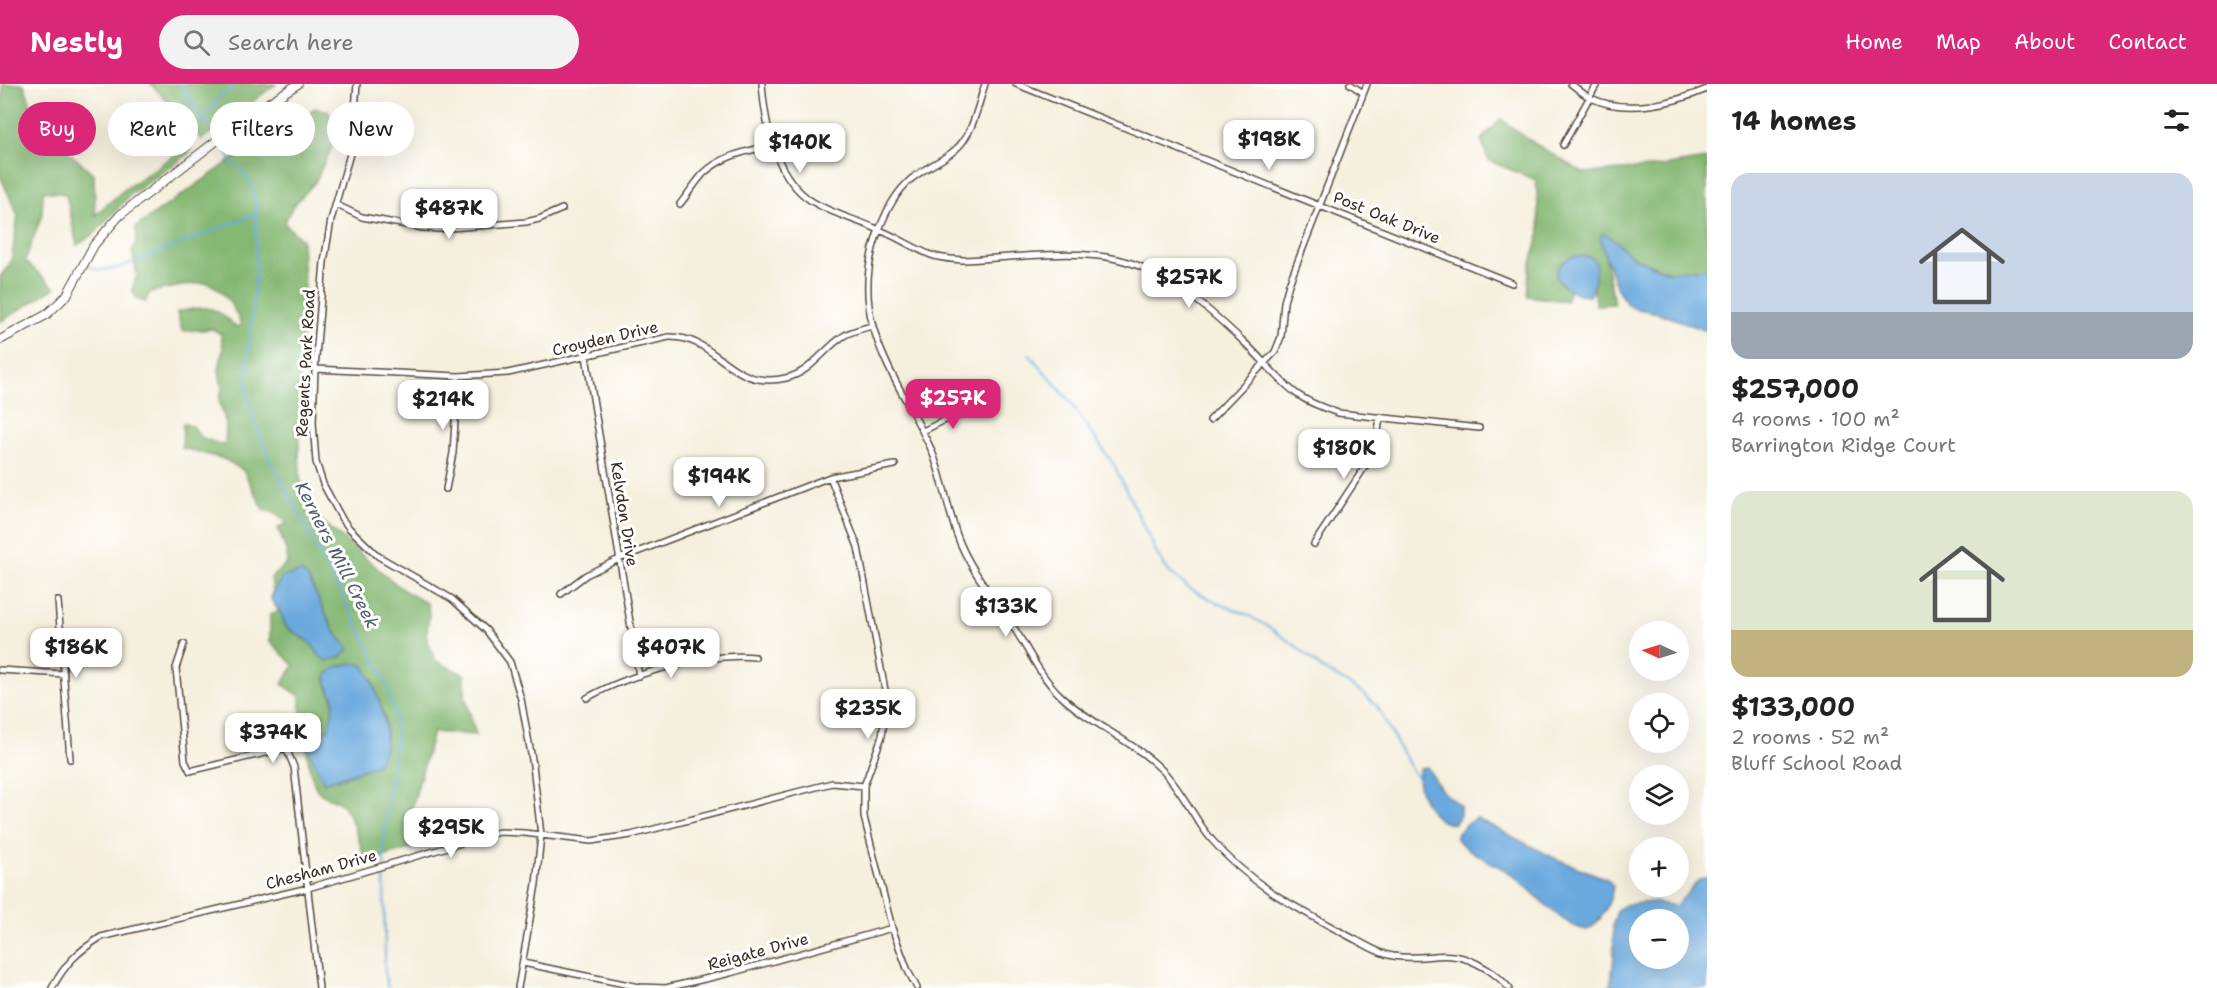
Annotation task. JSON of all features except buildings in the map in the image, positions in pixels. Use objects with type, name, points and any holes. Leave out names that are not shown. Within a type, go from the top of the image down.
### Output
[{"type":"main road","points":[[0,340],[46,315],[67,295],[93,245],[120,215],[254,112],[298,84]]},
{"type":"street","name":"Regents Park Road","points":[[357,84],[352,147],[337,206],[331,220],[324,262],[315,369],[313,423],[316,462],[323,484],[342,519],[378,556],[452,599],[486,630],[510,662],[521,699],[533,765],[541,835],[536,884],[518,988]]},
{"type":"street","points":[[762,84],[763,100],[773,145],[786,175],[797,190],[811,201],[933,256],[963,260],[1066,255],[1118,259],[1146,269],[1186,292],[1209,310],[1296,394],[1308,401],[1338,412],[1479,428]]},
{"type":"street","points":[[985,84],[971,126],[963,140],[955,150],[906,183],[887,211],[869,262],[867,276],[868,311],[872,326],[878,343],[923,431],[938,466],[962,547],[1048,682],[1074,706],[1162,771],[1187,802],[1200,824],[1232,862],[1267,891],[1377,951],[1395,957],[1441,954],[1461,956],[1492,972],[1509,988]]},
{"type":"street","name":"Post Oak Drive","points":[[1016,84],[1512,282]]},
{"type":"street","points":[[1350,84],[1362,93]]},
{"type":"street","points":[[1210,420],[1275,352],[1281,337],[1281,321],[1287,293],[1366,84]]},
{"type":"street","points":[[1571,84],[1591,98],[1624,105],[1666,103],[1707,89]]},
{"type":"street","points":[[1563,146],[1597,84]]},
{"type":"street","points":[[680,204],[703,174],[714,165],[732,155],[773,145]]},
{"type":"street","points":[[337,206],[362,217],[438,230],[526,222],[562,209]]},
{"type":"street","name":"Croyden Drive","points":[[315,369],[459,375],[508,373],[669,337],[679,337],[698,343],[746,377],[779,380],[804,371],[842,336],[872,326]]},
{"type":"street","name":"Kelvdon Drive","points":[[586,356],[639,676]]},
{"type":"street","points":[[446,489],[453,453],[459,375]]},
{"type":"street","points":[[923,431],[943,421],[976,410]]},
{"type":"street","points":[[1314,544],[1370,459],[1377,439],[1380,417]]},
{"type":"street","points":[[561,594],[586,575],[619,559],[830,477],[895,465]]},
{"type":"street","points":[[830,477],[858,547],[885,690],[884,729],[864,786],[864,817],[892,928],[917,988]]},
{"type":"street","points":[[58,601],[70,759]]},
{"type":"street","points":[[184,644],[176,668],[185,761],[190,771],[286,748],[294,766],[319,988]]},
{"type":"street","points":[[587,698],[600,690],[639,676],[698,659],[735,655],[755,657]]},
{"type":"street","points":[[0,670],[64,674]]},
{"type":"street","name":"Chesham Drive","points":[[52,988],[64,965],[80,950],[101,937],[308,888],[499,832],[591,841],[631,836],[832,783],[864,786]]},
{"type":"street","name":"Reigate Drive","points":[[523,963],[639,987],[666,988],[730,974],[892,928]]},
{"type":"green space","points":[[2,84],[24,84],[30,102],[18,102],[18,156],[73,156],[94,174],[95,215],[125,189],[173,156],[186,156],[129,196],[94,234],[77,245],[66,194],[43,191],[42,214],[25,261],[55,288],[0,322],[0,277],[11,262],[18,216],[0,175],[0,100],[3,95]]},
{"type":"green space","points":[[151,84],[276,84],[252,102],[210,102],[210,133],[202,139],[198,135],[198,102],[168,102]]},
{"type":"green space","points":[[315,108],[327,111],[328,156],[315,182],[293,206],[284,223],[302,240],[304,284],[298,420],[300,479],[321,520],[403,590],[428,604],[429,617],[426,636],[436,661],[465,675],[465,697],[476,735],[433,732],[407,825],[413,848],[366,862],[347,811],[340,803],[322,794],[316,788],[308,757],[300,696],[282,684],[294,666],[270,641],[270,614],[279,611],[271,599],[273,592],[271,578],[287,563],[287,553],[278,528],[287,523],[276,513],[264,510],[243,470],[224,459],[182,448],[183,423],[194,427],[200,437],[225,446],[226,424],[219,400],[222,389],[219,370],[223,349],[221,334],[213,329],[182,331],[177,312],[210,309],[222,314],[236,327],[241,325],[223,294],[206,283],[150,292],[145,302],[137,299],[132,290],[137,275],[132,251],[137,239],[136,227],[238,156],[315,156]],"holes":[[[282,577],[308,578],[334,631],[348,649],[320,656],[310,642],[286,627],[274,592]],[[326,678],[372,679],[385,719],[386,741],[376,765],[337,780],[309,743],[313,717],[317,728],[322,731],[328,730],[333,704]]]},
{"type":"green space","points":[[1501,119],[1529,140],[1583,173],[1649,168],[1707,159],[1707,268],[1669,272],[1633,257],[1614,240],[1601,235],[1614,304],[1596,305],[1593,289],[1596,263],[1591,257],[1570,259],[1556,273],[1561,284],[1570,289],[1566,301],[1527,296],[1529,270],[1540,233],[1536,180],[1489,161],[1481,140]]},
{"type":"water","points":[[1603,233],[1633,257],[1669,272],[1707,268],[1707,331],[1659,313],[1633,308],[1627,304],[1617,289],[1601,243]]},
{"type":"water","points":[[1575,256],[1591,257],[1596,263],[1595,282],[1589,296],[1570,290],[1556,277],[1562,264]]},
{"type":"water","points":[[302,572],[308,578],[334,631],[349,649],[340,657],[326,661],[320,656],[310,642],[286,627],[280,611],[271,599],[282,577]]},
{"type":"water","points":[[352,663],[363,665],[374,686],[383,715],[385,744],[382,756],[376,765],[324,783],[308,749],[313,714],[317,728],[322,731],[328,730],[334,701],[327,683],[327,674],[337,667]]},
{"type":"water","points":[[1427,767],[1442,791],[1460,805],[1460,815],[1455,823],[1447,823],[1439,819],[1426,804],[1418,776],[1420,768]]},
{"type":"water","points":[[1476,818],[1554,858],[1607,879],[1613,886],[1612,892],[1608,905],[1597,923],[1587,930],[1568,923],[1515,877],[1475,854],[1456,839],[1456,835]]},
{"type":"water","points":[[1707,877],[1707,988],[1610,988],[1614,957],[1613,925],[1617,911],[1624,905],[1651,902],[1676,906],[1684,897],[1689,897],[1689,891],[1699,880]]},
{"type":"waterway","name":"Kerners Mill Creek","points":[[181,84],[196,110],[210,126]]},
{"type":"waterway","points":[[203,121],[220,96],[237,84]]},
{"type":"waterway","name":"Kerners Mill Creek","points":[[229,156],[231,162],[246,176],[253,189],[256,205],[256,269],[246,384],[254,422],[270,459],[370,649],[386,682],[393,707],[397,729],[384,838],[385,976],[388,988]]},
{"type":"waterway","points":[[88,266],[100,270],[118,268],[256,214]]},
{"type":"waterway","points":[[1029,354],[1068,399],[1114,465],[1157,554],[1169,572],[1189,588],[1267,626],[1296,646],[1321,668],[1360,691],[1377,706],[1418,779]]}]
